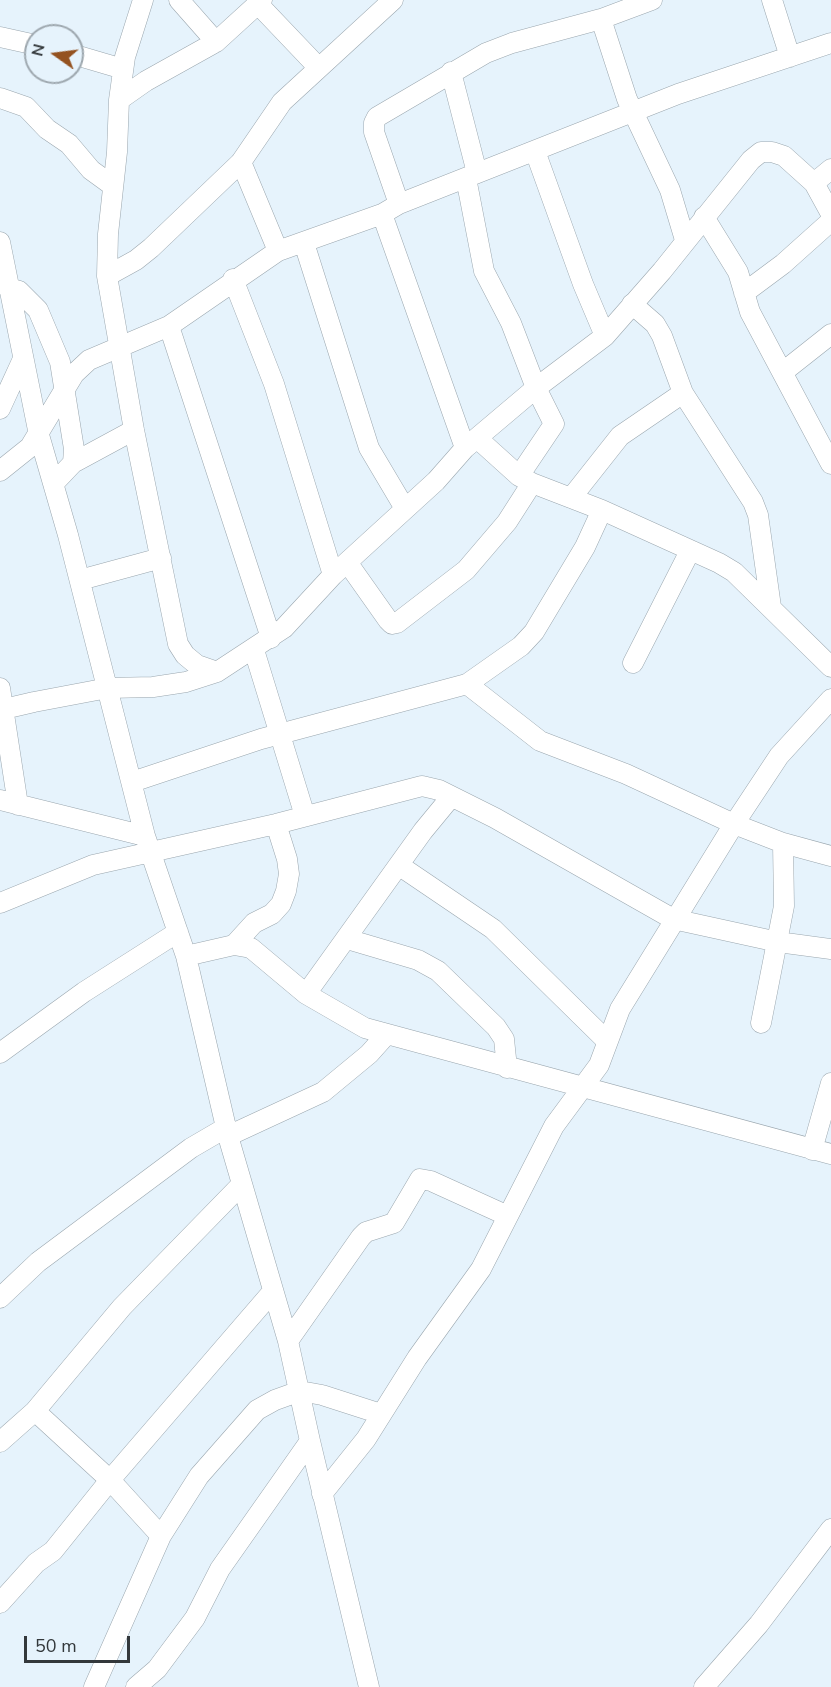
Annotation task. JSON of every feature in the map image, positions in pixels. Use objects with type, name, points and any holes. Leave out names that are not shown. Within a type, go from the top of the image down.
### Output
[{"type":"street","points":[[143,0],[123,69],[108,234],[107,276],[134,430],[178,644],[185,655],[198,665],[217,672]]},
{"type":"street","points":[[179,0],[216,42]]},
{"type":"street","points":[[107,276],[144,254],[241,162],[268,119],[318,67],[393,0]]},
{"type":"street","points":[[652,0],[601,19],[512,43],[451,72],[389,108],[374,123],[374,132],[390,209],[471,444],[525,480],[602,510],[734,572],[831,668]]},
{"type":"street","points":[[772,0],[790,57]]},
{"type":"street","points":[[119,100],[146,81],[216,42],[260,2],[318,67]]},
{"type":"street","points":[[601,19],[633,113],[670,190],[685,240]]},
{"type":"street","points":[[0,37],[24,42]]},
{"type":"street","points":[[0,471],[30,447],[39,435],[65,386],[89,360],[169,326],[233,279],[278,251],[304,243],[678,94],[831,43]]},
{"type":"street","points":[[84,58],[123,69]]},
{"type":"street","points":[[233,279],[274,384],[340,569],[392,624],[397,623],[466,570],[500,531],[554,424],[536,388],[511,323],[484,271],[472,176],[451,72]]},
{"type":"street","points":[[0,98],[26,107],[47,129],[69,144],[91,170],[113,186]]},
{"type":"street","points":[[535,151],[582,284],[605,336]]},
{"type":"street","points":[[2,711],[108,688],[153,687],[186,682],[217,672],[271,638],[298,614],[340,569],[404,507],[436,481],[471,444],[536,388],[605,336],[751,160],[762,152],[784,156],[814,183],[831,214]]},
{"type":"street","points":[[241,162],[278,251]]},
{"type":"street","points":[[814,183],[831,169]]},
{"type":"street","points":[[704,217],[738,272],[750,312],[831,464]]},
{"type":"street","points":[[744,293],[783,264],[831,220]]},
{"type":"street","points":[[0,242],[6,299],[39,435],[80,580],[148,843],[186,956],[241,1185],[288,1341],[369,1687]]},
{"type":"street","points":[[304,243],[369,448],[404,507]]},
{"type":"street","points":[[6,299],[19,291],[38,310],[60,362],[74,449],[73,463]]},
{"type":"street","points":[[632,304],[655,324],[662,336],[683,393],[753,502],[758,515],[771,607]]},
{"type":"street","points":[[169,326],[271,638]]},
{"type":"street","points":[[783,372],[831,334]]},
{"type":"street","points":[[0,409],[22,361]]},
{"type":"street","points":[[571,498],[620,436],[683,393]]},
{"type":"street","points":[[54,483],[73,463],[134,430]]},
{"type":"street","points":[[132,782],[279,735],[467,684],[521,646],[534,632],[585,547],[602,510]]},
{"type":"street","points":[[633,663],[690,551]]},
{"type":"street","points":[[80,580],[161,558]]},
{"type":"street","points":[[254,650],[305,816]]},
{"type":"street","points":[[467,684],[540,741],[626,774],[734,824],[783,843],[831,856]]},
{"type":"street","points":[[0,688],[9,803],[148,843]]},
{"type":"street","points":[[322,1494],[349,1463],[492,1251],[554,1126],[599,1065],[620,1009],[673,919],[779,756],[831,699]]},
{"type":"street","points":[[0,903],[148,843],[276,824],[422,786],[440,790],[495,818],[673,919],[778,942],[826,945]]},
{"type":"street","points":[[306,994],[451,797]]},
{"type":"street","points":[[234,945],[254,923],[272,914],[281,904],[286,891],[289,874],[287,859],[276,824]]},
{"type":"street","points":[[761,1023],[784,906],[783,843]]},
{"type":"street","points":[[400,866],[493,929],[607,1041]]},
{"type":"street","points":[[0,1053],[84,992],[178,932]]},
{"type":"street","points":[[347,939],[418,960],[438,971],[496,1027],[504,1039],[507,1068]]},
{"type":"street","points":[[186,956],[234,945],[251,948],[306,994],[365,1028],[822,1152],[831,1083]]},
{"type":"street","points":[[365,1028],[369,1054]]},
{"type":"street","points":[[0,1298],[39,1262],[191,1148],[323,1092],[369,1054],[386,1035]]},
{"type":"street","points":[[288,1341],[361,1237],[366,1232],[394,1223],[420,1179],[431,1181],[508,1216]]},
{"type":"street","points":[[0,1442],[34,1411],[109,1322],[241,1185]]},
{"type":"street","points":[[0,1603],[36,1563],[53,1551],[110,1480],[273,1291]]},
{"type":"street","points":[[94,1687],[161,1536],[200,1476],[256,1410],[300,1391],[322,1395],[381,1414]]},
{"type":"street","points":[[34,1411],[110,1480],[161,1536]]},
{"type":"street","points":[[136,1687],[157,1669],[195,1618],[220,1569],[310,1441]]},
{"type":"street","points":[[704,1687],[759,1624],[831,1529]]}]
